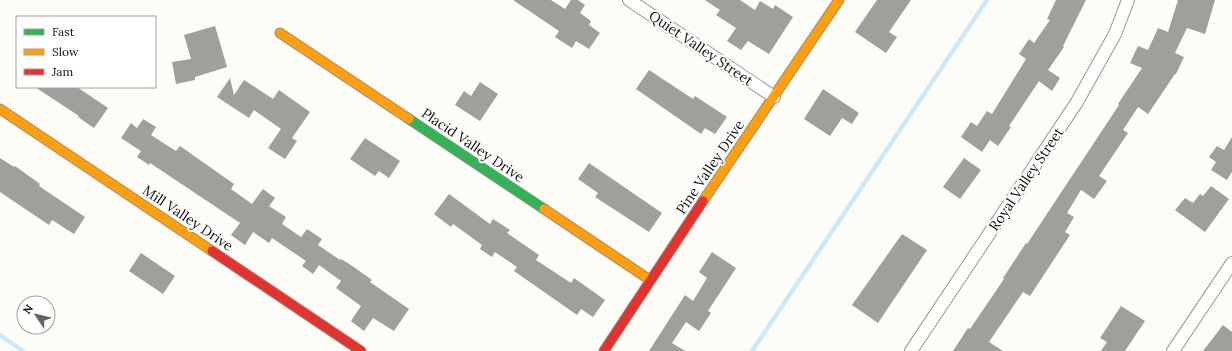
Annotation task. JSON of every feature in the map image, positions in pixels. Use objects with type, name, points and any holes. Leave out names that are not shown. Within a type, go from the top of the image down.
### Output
[{"type":"street","name":"Quiet Valley Street","points":[[629,0],[774,97]]},
{"type":"street","name":"Pine Valley Drive","points":[[604,351],[650,280],[839,0]]},
{"type":"street","name":"Royal Valley Street","points":[[911,351],[1077,102],[1115,34],[1128,0]]},
{"type":"street","name":"Placid Valley Drive","points":[[280,34],[650,280]]},
{"type":"street","name":"Mill Valley Drive","points":[[0,109],[361,351]]},
{"type":"street","points":[[1173,351],[1232,263]]},
{"type":"building","points":[[513,0],[551,0],[565,9],[571,0],[578,0],[585,5],[580,13],[591,21],[589,25],[600,33],[589,49],[576,41],[572,48],[555,37],[559,31]]},
{"type":"building","points":[[705,0],[740,0],[755,10],[760,1],[773,9],[775,5],[793,17],[769,54],[748,41],[741,50],[727,41],[736,28],[716,15],[720,10]]},
{"type":"building","points":[[877,0],[911,0],[889,32],[897,37],[886,53],[855,32]]},
{"type":"building","points":[[1056,0],[1086,0],[1063,46],[1064,47],[1048,70],[1060,78],[1052,91],[1039,81],[1009,126],[1011,127],[998,146],[990,140],[982,152],[961,137],[971,122],[977,126],[987,111],[992,114],[1026,59],[1019,54],[1029,39],[1034,43],[1050,20],[1047,19]]},
{"type":"building","points":[[1178,0],[1215,0],[1205,34],[1187,28],[1175,53],[1184,57],[1176,74],[1148,114],[1138,107],[1123,130],[1128,133],[1099,176],[1107,181],[1094,199],[1081,190],[1067,213],[1074,217],[1065,232],[1070,235],[1030,296],[1023,292],[989,342],[1003,351],[953,351],[1004,279],[1003,278],[1026,243],[1027,244],[1142,68],[1130,63],[1138,46],[1148,50],[1158,28],[1168,32]]},
{"type":"building","points":[[215,26],[227,67],[195,77],[195,80],[176,84],[172,62],[191,59],[184,35]]},
{"type":"building","points":[[649,70],[693,99],[695,96],[727,117],[715,134],[705,128],[701,134],[636,89]]},
{"type":"building","points":[[230,78],[234,95],[244,80],[273,99],[279,90],[310,112],[292,138],[297,141],[285,159],[268,148],[281,129],[254,110],[249,118],[217,97]]},
{"type":"building","points":[[480,82],[498,94],[480,121],[455,105],[464,91],[471,96]]},
{"type":"building","points":[[37,88],[78,88],[108,108],[94,128],[78,117],[79,116]]},
{"type":"building","points":[[823,89],[859,113],[852,124],[842,118],[830,136],[804,119]]},
{"type":"building","points":[[143,119],[156,127],[151,135],[176,151],[180,146],[234,184],[231,189],[252,204],[263,189],[275,198],[269,206],[286,217],[282,224],[301,237],[307,229],[322,239],[318,245],[340,260],[341,259],[351,265],[372,280],[370,282],[409,309],[394,331],[373,318],[364,331],[351,321],[361,306],[336,288],[341,281],[319,265],[313,274],[302,266],[306,261],[272,238],[269,243],[253,232],[245,245],[231,235],[240,223],[150,163],[149,165],[137,157],[141,151],[121,138],[131,123],[137,128]]},
{"type":"building","points":[[1232,137],[1232,172],[1227,180],[1211,170],[1216,162],[1209,157],[1217,146],[1224,150]]},
{"type":"building","points":[[365,138],[400,161],[389,178],[379,171],[375,176],[350,159]]},
{"type":"building","points":[[0,158],[14,167],[15,166],[40,184],[39,186],[85,217],[74,234],[52,220],[49,225],[0,192]]},
{"type":"building","points":[[964,158],[981,170],[960,199],[943,187]]},
{"type":"building","points":[[589,163],[662,213],[649,232],[595,197],[598,193],[578,179]]},
{"type":"building","points":[[1211,186],[1229,199],[1205,232],[1175,210],[1185,198],[1193,203],[1200,194],[1203,196]]},
{"type":"building","points":[[449,194],[490,224],[493,219],[510,230],[507,233],[539,255],[536,260],[571,283],[574,278],[605,300],[593,317],[581,309],[577,315],[514,271],[517,267],[495,252],[492,257],[480,249],[482,245],[453,224],[451,227],[434,214]]},
{"type":"building","points":[[902,234],[927,250],[878,323],[852,305]]},
{"type":"building","points":[[712,252],[736,268],[708,311],[711,313],[699,331],[686,322],[672,343],[685,351],[649,351],[685,295],[693,301],[707,278],[699,272]]},
{"type":"building","points":[[141,253],[175,276],[163,294],[129,271]]},
{"type":"building","points":[[1121,306],[1145,321],[1125,351],[1101,351],[1107,342],[1100,338]]},
{"type":"building","points":[[1223,325],[1232,332],[1232,351],[1203,351]]},
{"type":"waterway","points":[[752,351],[987,0]]},
{"type":"waterway","points":[[0,335],[23,351]]},
{"type":"traffic: fast","points":[[409,119],[544,209]]},
{"type":"traffic: slow","points":[[703,201],[839,0]]},
{"type":"traffic: slow","points":[[280,33],[409,119]]},
{"type":"traffic: slow","points":[[0,109],[212,251]]},
{"type":"traffic: slow","points":[[544,209],[650,280]]},
{"type":"traffic: jam","points":[[604,351],[703,201]]},
{"type":"traffic: jam","points":[[212,251],[361,351]]}]
